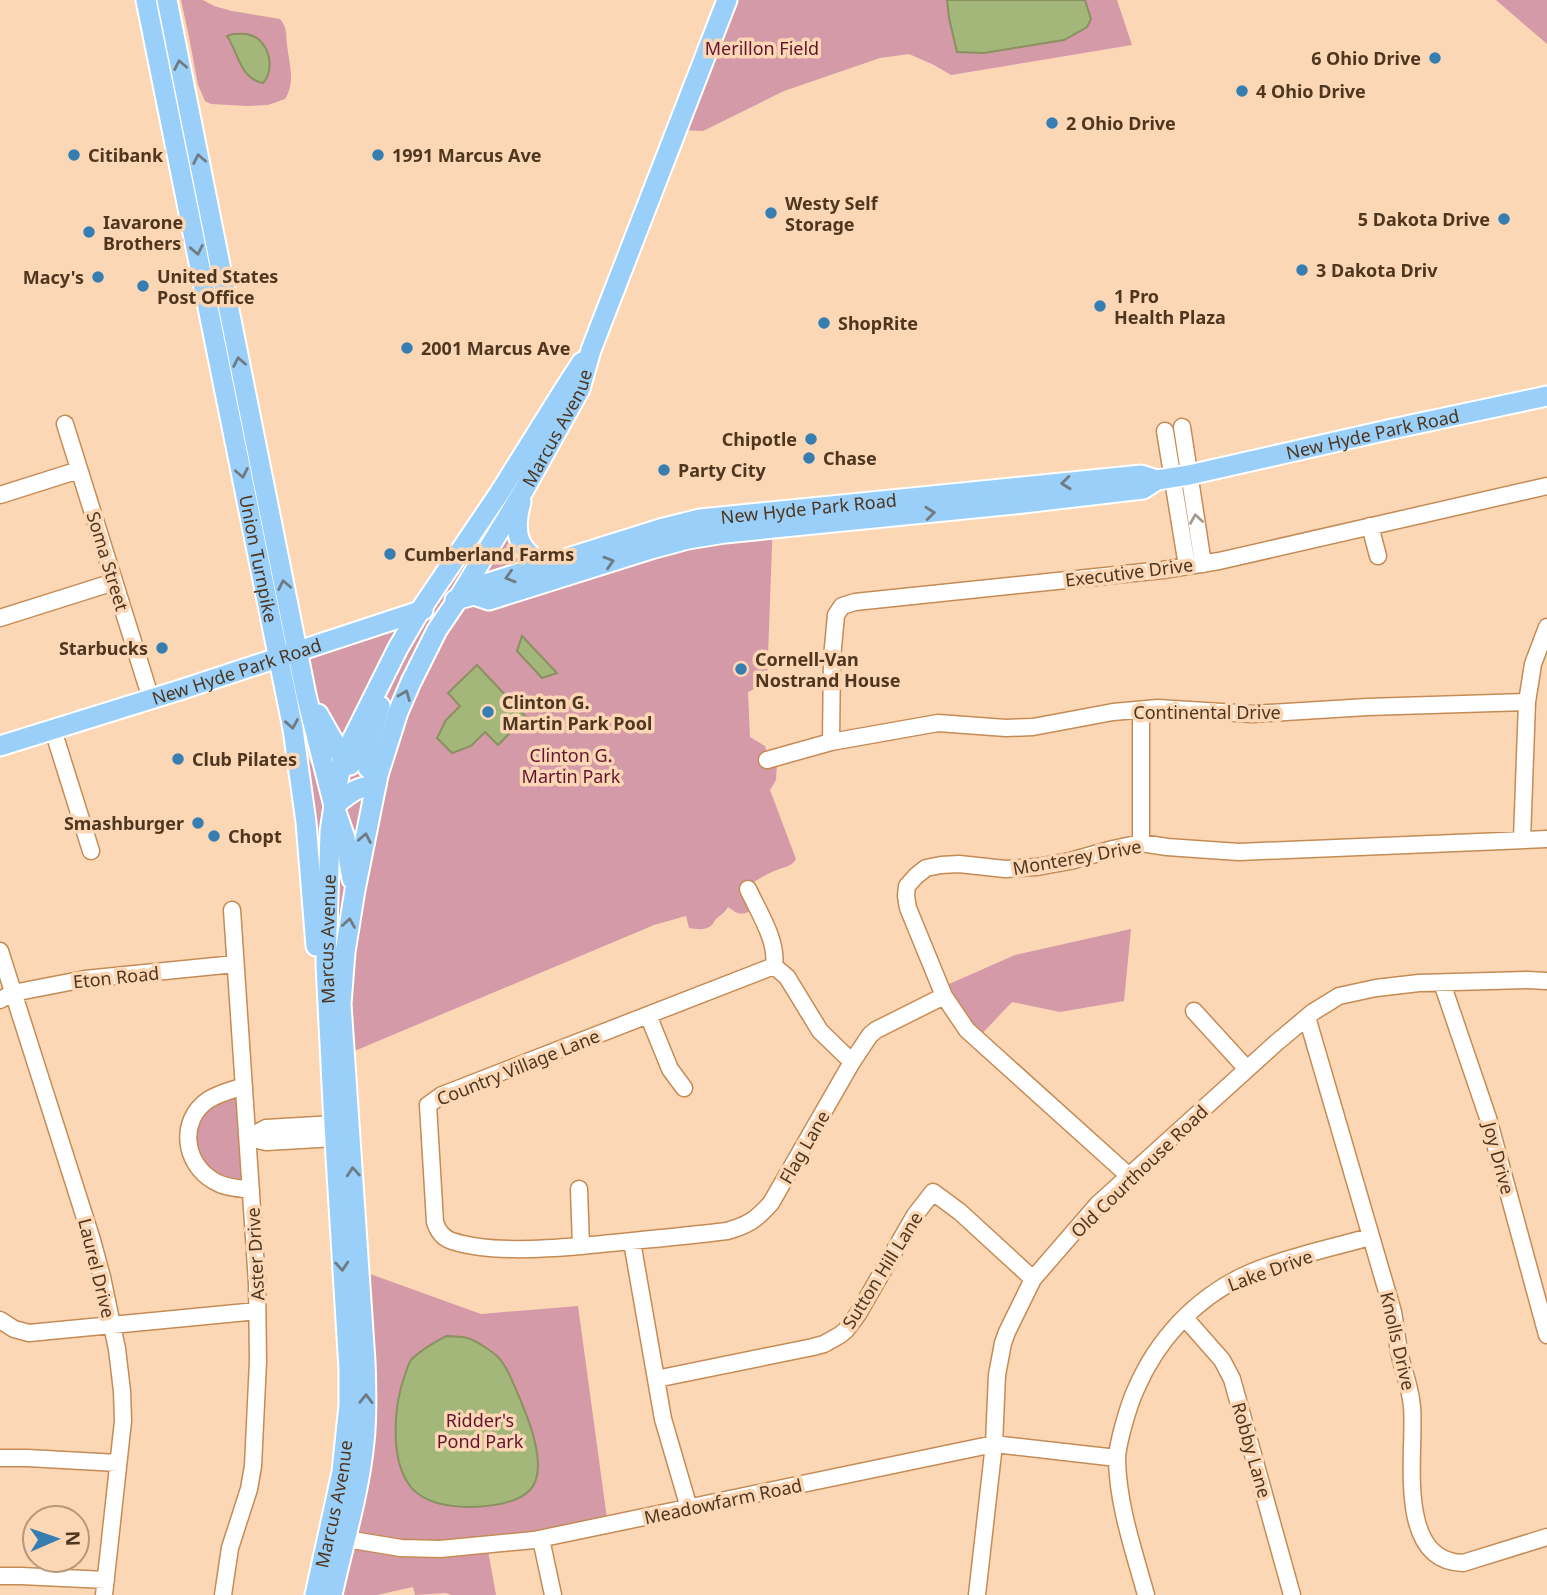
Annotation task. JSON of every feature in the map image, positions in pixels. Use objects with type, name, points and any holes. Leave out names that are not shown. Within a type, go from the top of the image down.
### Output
[{"type":"main road","name":"Union Turnpike","points":[[146,0],[183,133],[288,654],[339,1131]]},
{"type":"main road","name":"Union Turnpike","points":[[167,0],[183,133]]},
{"type":"main road","name":"Marcus Avenue","points":[[339,1131],[341,1004],[345,952],[355,890],[386,744],[411,682],[436,631],[466,597],[580,389],[591,350],[727,0]]},
{"type":"main road","name":"Marcus Avenue","points":[[315,1595],[337,1538],[363,1448],[366,1397],[365,1361],[339,1131],[326,964],[330,832],[343,758],[419,612],[591,350]]},
{"type":"main road","name":"New Hyde Park Road","points":[[466,597],[489,600],[688,539],[1143,489],[1173,478],[1547,396]]},
{"type":"main road","name":"New Hyde Park Road","points":[[0,746],[466,597],[485,584],[660,528],[700,519],[1142,475],[1173,478]]},
{"type":"main road","points":[[524,490],[518,511],[518,534],[522,547],[536,560],[549,565]]},
{"type":"main road","points":[[466,542],[456,573],[466,597]]},
{"type":"main road","points":[[377,780],[366,765],[365,754],[398,648]]},
{"type":"main road","name":"Union Turnpike","points":[[288,654],[302,678],[334,806],[345,838],[355,890]]},
{"type":"main road","points":[[302,678],[320,720],[343,758],[377,780]]},
{"type":"main road","points":[[298,766],[312,771],[334,806],[353,791],[377,780]]},
{"type":"main road","name":"Marcus Avenue","points":[[332,1595],[337,1538]]},
{"type":"street","name":"Soma Street","points":[[65,424],[151,699]]},
{"type":"street","points":[[1173,478],[1182,427]]},
{"type":"street","points":[[1165,431],[1173,478],[1195,565]]},
{"type":"street","points":[[0,495],[79,470]]},
{"type":"street","name":"Executive Drive","points":[[831,742],[832,657],[836,615],[842,606],[855,602],[1195,565],[1547,486]]},
{"type":"street","points":[[1370,526],[1378,556]]},
{"type":"street","points":[[0,618],[114,582]]},
{"type":"street","points":[[1522,839],[1527,702],[1533,664],[1547,626]]},
{"type":"street","name":"Continental Drive","points":[[766,760],[831,742],[938,723],[1006,728],[1033,727],[1113,712],[1171,708],[1252,714],[1527,702]]},
{"type":"street","points":[[1141,711],[1141,843]]},
{"type":"street","points":[[52,730],[91,851]]},
{"type":"street","name":"Monterey Drive","points":[[1129,1176],[967,1030],[944,996],[900,882],[916,876],[926,868],[941,864],[1004,869],[1037,867],[1141,843],[1239,852],[1547,839]]},
{"type":"street","points":[[748,889],[771,938],[775,950],[774,966],[787,977],[820,1031],[852,1062]]},
{"type":"street","name":"Aster Drive","points":[[223,1595],[230,1548],[249,1489],[253,1466],[258,1361],[251,1189],[232,910]]},
{"type":"street","name":"Laurel Drive","points":[[0,951],[7,997],[92,1240],[112,1325],[122,1391],[123,1421],[105,1588]]},
{"type":"street","name":"Eton Road","points":[[7,997],[85,979],[236,964]]},
{"type":"street","name":"Country Village Lane","points":[[632,1242],[555,1249],[513,1249],[479,1247],[444,1237],[435,1222],[428,1105],[455,1090],[774,966]]},
{"type":"street","name":"Old Courthouse Road","points":[[977,1595],[994,1444],[997,1375],[1003,1343],[1033,1279],[1098,1205],[1247,1069],[1307,1017],[1339,996],[1419,983],[1547,981]]},
{"type":"street","name":"Joy Drive","points":[[1442,983],[1488,1118],[1547,1335]]},
{"type":"street","name":"Flag Lane","points":[[632,1242],[727,1231],[745,1226],[758,1218],[771,1203],[870,1035],[944,996]]},
{"type":"street","points":[[1194,1011],[1247,1069]]},
{"type":"street","points":[[648,1015],[670,1069],[684,1088]]},
{"type":"street","name":"Knolls Drive","points":[[1307,1017],[1393,1312],[1413,1411],[1412,1500],[1426,1543],[1434,1553],[1443,1558],[1464,1563],[1547,1537]]},
{"type":"street","points":[[244,1086],[218,1094],[200,1107],[192,1119],[188,1143],[194,1162],[207,1176],[223,1185],[251,1189]]},
{"type":"street","points":[[248,1138],[266,1128],[339,1131]]},
{"type":"street","points":[[579,1189],[581,1246]]},
{"type":"street","name":"Sutton Hill Lane","points":[[656,1379],[813,1347],[840,1335],[858,1314],[915,1216],[933,1192],[960,1212],[1033,1279]]},
{"type":"street","name":"Lake Drive","points":[[1146,1595],[1125,1519],[1116,1458],[1130,1401],[1144,1368],[1162,1342],[1185,1318],[1224,1286],[1278,1264],[1370,1237]]},
{"type":"street","points":[[632,1242],[663,1419],[689,1508]]},
{"type":"street","points":[[0,1320],[13,1329],[29,1333],[257,1311]]},
{"type":"street","name":"Robby Lane","points":[[1185,1318],[1222,1360],[1232,1379],[1292,1595]]},
{"type":"street","name":"Meadowfarm Road","points":[[337,1538],[401,1548],[440,1549],[541,1539],[994,1444],[1116,1458]]},
{"type":"street","points":[[0,1458],[118,1463]]},
{"type":"street","points":[[541,1539],[553,1595]]},
{"type":"street","points":[[0,1576],[21,1576],[105,1588]]},
{"type":"green space","points":[[181,0],[203,0],[232,11],[280,19],[286,31],[291,72],[285,99],[268,105],[247,106],[211,104],[205,101],[198,85]],"holes":[[[227,37],[262,43],[270,68],[235,50]]]},
{"type":"green space","name":"Merillon Field","points":[[727,0],[947,0],[957,52],[984,53],[1064,40],[1091,19],[1085,0],[1117,0],[1132,45],[951,75],[909,54],[880,58],[784,91],[703,131],[676,130]]},
{"type":"green space","points":[[1496,0],[1547,0],[1547,44]]},
{"type":"green space","name":"Clinton G. Martin Park","points":[[503,507],[518,511],[536,560],[773,519],[767,683],[748,692],[750,737],[765,746],[767,753],[777,764],[776,780],[770,790],[796,859],[789,866],[775,870],[739,894],[744,896],[751,908],[747,913],[738,913],[728,907],[710,927],[704,929],[689,928],[686,916],[654,925],[345,1055],[323,935],[293,729],[332,803],[297,652],[419,612],[476,528]]},
{"type":"green space","points":[[1131,929],[1124,1001],[1060,1012],[1012,1002],[977,1039],[940,988],[1015,955]]},
{"type":"green space","points":[[244,1086],[251,1190],[223,1185],[190,1155],[200,1107]]},
{"type":"green space","name":"Ridder's Pond Park","points":[[359,1270],[481,1314],[578,1306],[608,1526],[487,1545],[496,1595],[415,1595],[413,1587],[377,1595],[333,1595]]},
{"type":"shaded area","points":[[947,0],[1085,0],[1091,19],[1087,27],[1064,40],[984,53],[957,52]]},
{"type":"shaded area","points":[[246,34],[257,38],[266,49],[270,63],[263,83],[244,71],[227,36]]},
{"type":"shaded area","points":[[522,636],[557,673],[542,678],[517,651]]},
{"type":"shaded area","name":"Clinton G. Martin Park Pool","points":[[477,665],[526,717],[498,745],[485,732],[471,746],[452,753],[437,738],[446,720],[460,706],[448,693]]},
{"type":"shaded area","points":[[446,1336],[470,1339],[496,1355],[506,1367],[519,1396],[534,1438],[538,1467],[536,1480],[530,1490],[516,1499],[480,1506],[440,1504],[413,1489],[402,1472],[396,1445],[396,1415],[401,1387],[415,1356]]},
{"type":"place","name":"6 Ohio Drive","points":[[1435,58]]},
{"type":"place","name":"4 Ohio Drive","points":[[1242,91]]},
{"type":"place","name":"2 Ohio Drive","points":[[1052,123]]},
{"type":"place","name":"Citibank","points":[[74,155]]},
{"type":"place","name":"1991 Marcus Ave","points":[[378,155]]},
{"type":"place","name":"Westy Self Storage","points":[[771,213]]},
{"type":"place","name":"5 Dakota Drive","points":[[1504,219]]},
{"type":"place","name":"Iavarone Brothers","points":[[89,232]]},
{"type":"place","name":"3 Dakota Driv","points":[[1302,270]]},
{"type":"place","name":"Macy's","points":[[98,277]]},
{"type":"place","name":"United States Post Office","points":[[143,286]]},
{"type":"place","name":"1 Pro Health Plaza","points":[[1100,306]]},
{"type":"place","name":"ShopRite","points":[[824,323]]},
{"type":"place","name":"2001 Marcus Ave","points":[[407,348]]},
{"type":"place","name":"Chipotle","points":[[811,439]]},
{"type":"place","name":"Chase","points":[[809,458]]},
{"type":"place","name":"Party City","points":[[664,470]]},
{"type":"place","name":"Cumberland Farms","points":[[390,554]]},
{"type":"place","name":"Starbucks","points":[[162,648]]},
{"type":"place","name":"Cornell-Van Nostrand House","points":[[741,669]]},
{"type":"place","name":"Clinton G. Martin Park Pool","points":[[488,712]]},
{"type":"place","name":"Club Pilates","points":[[178,759]]},
{"type":"place","name":"Smashburger","points":[[198,823]]},
{"type":"place","name":"Chopt","points":[[214,836]]}]
